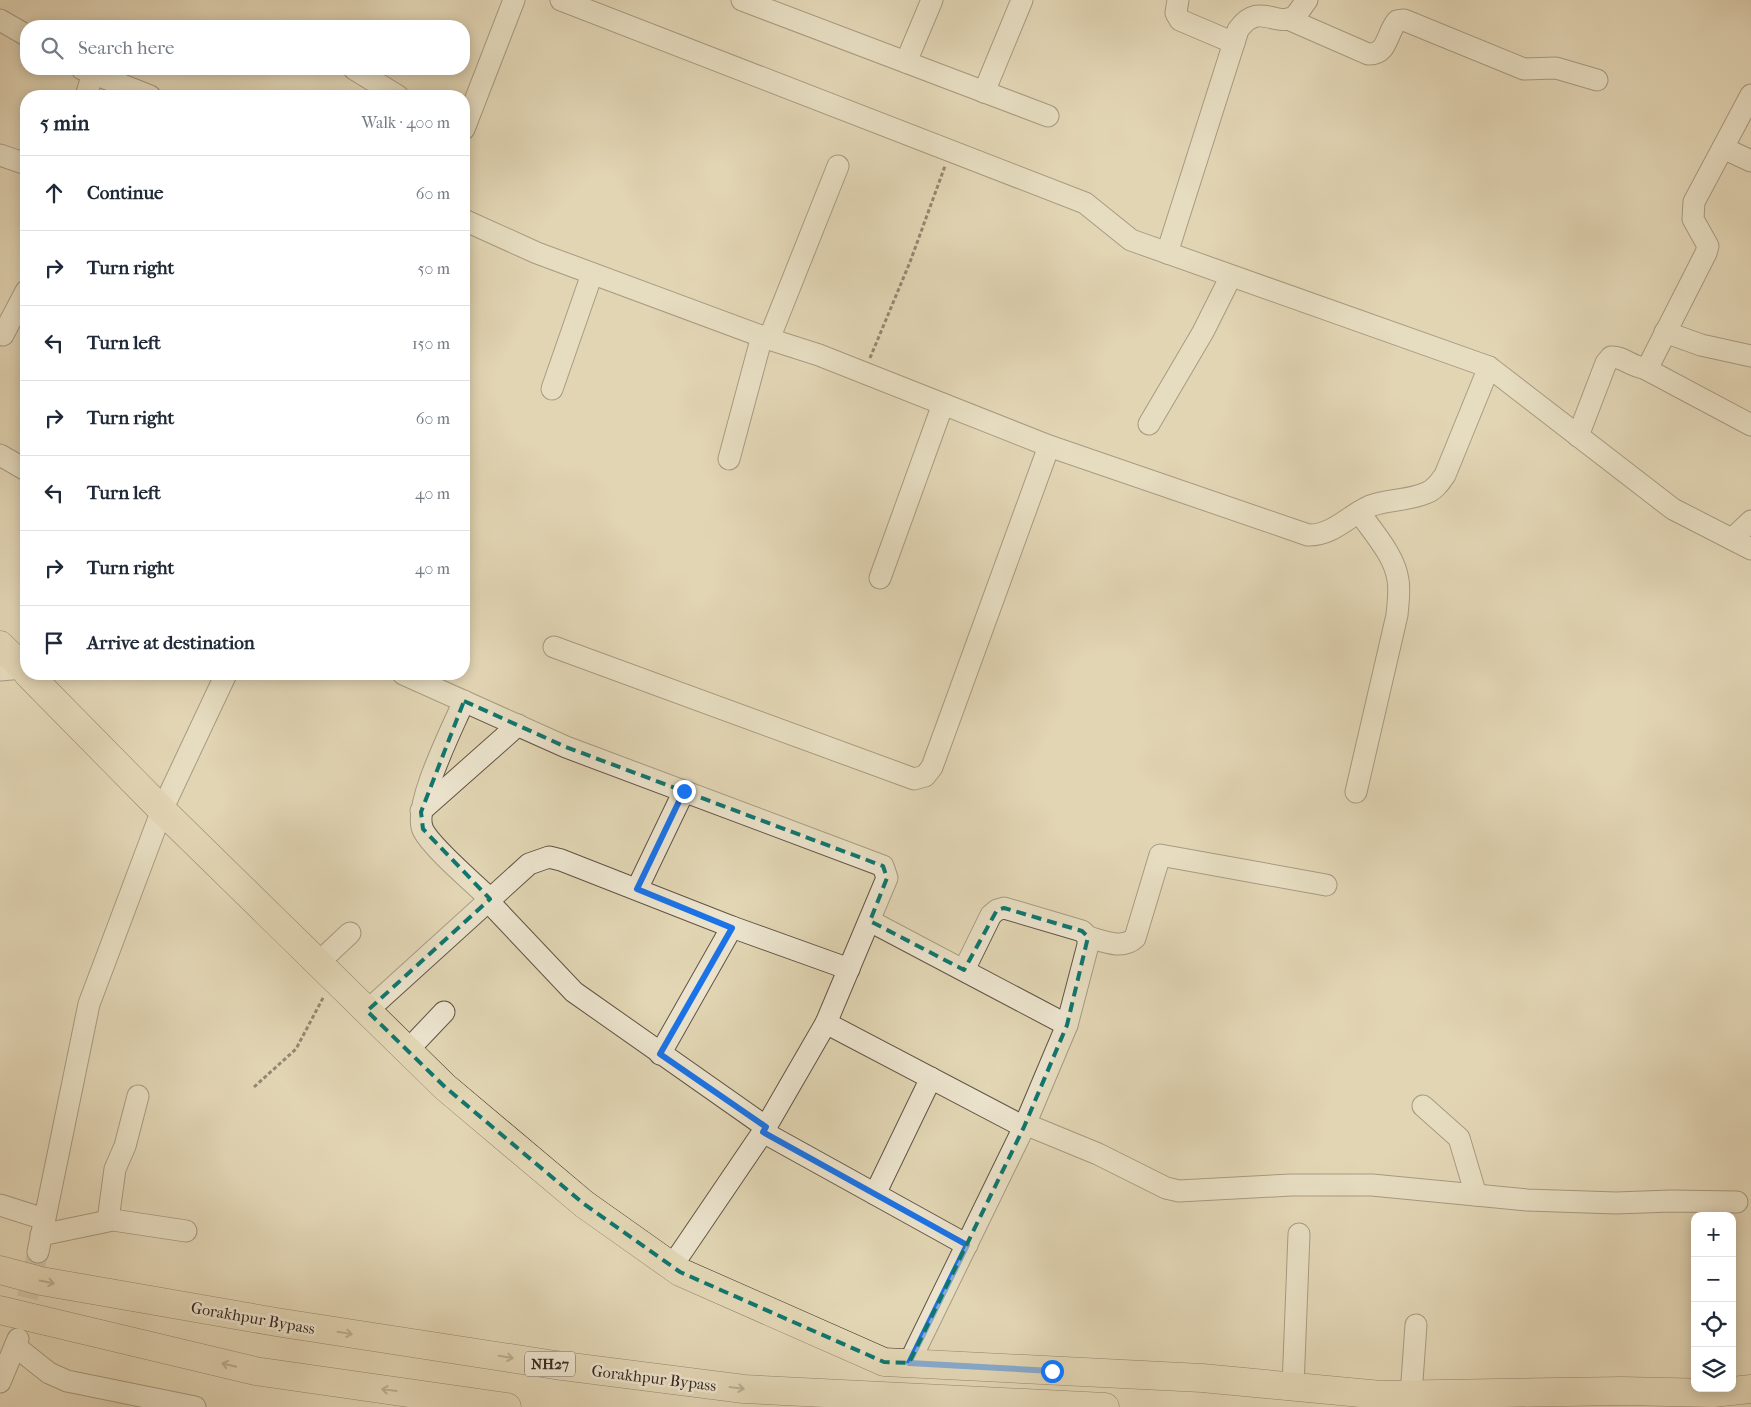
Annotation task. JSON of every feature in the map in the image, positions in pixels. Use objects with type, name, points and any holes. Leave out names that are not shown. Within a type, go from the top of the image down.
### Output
[{"type":"main road","points":[[0,645],[19,671]]},
{"type":"main road","points":[[28,680],[445,1087],[584,1204],[680,1272],[884,1362],[1202,1378],[1381,1395],[1691,1391]]},
{"type":"main road","name":"Gorakhpur Bypass","points":[[0,1270],[41,1280],[276,1322],[555,1365],[734,1388],[1105,1407]]},
{"type":"main road","points":[[0,1310],[255,1371],[507,1407]]},
{"type":"main road","points":[[1736,1390],[1751,1389]]},
{"type":"street","points":[[470,114],[514,0]]},
{"type":"street","points":[[561,0],[1085,203],[1131,240],[1489,367],[1673,509],[1751,549]]},
{"type":"street","points":[[742,0],[1048,116]]},
{"type":"street","points":[[906,62],[932,0]]},
{"type":"street","points":[[984,92],[1022,0]]},
{"type":"street","points":[[1178,0],[1176,13],[1180,20],[1234,43]]},
{"type":"street","points":[[1288,19],[1294,16],[1306,0]]},
{"type":"street","points":[[1167,253],[1234,43],[1244,20],[1254,14],[1288,19],[1368,54],[1376,54],[1383,51],[1393,25],[1397,21],[1404,20],[1524,69],[1556,68],[1597,80]]},
{"type":"street","points":[[0,20],[20,32]]},
{"type":"street","points":[[86,90],[87,75]]},
{"type":"street","points":[[97,75],[135,90]]},
{"type":"street","points":[[364,75],[388,90]]},
{"type":"street","points":[[1644,368],[1649,365],[1706,252],[1708,246],[1693,219],[1694,202],[1751,95]]},
{"type":"street","points":[[1723,148],[1751,161]]},
{"type":"street","points":[[0,155],[20,162]]},
{"type":"street","points":[[729,458],[766,338],[838,166]]},
{"type":"street","points":[[470,223],[521,247],[766,338],[864,372],[1049,446],[1308,535],[1328,532],[1376,504],[1417,497],[1428,493],[1438,485],[1446,475],[1489,367]]},
{"type":"street","points":[[552,389],[592,274]]},
{"type":"street","points":[[1149,424],[1203,332],[1231,276]]},
{"type":"street","points":[[3,335],[20,302]]},
{"type":"street","points":[[1666,332],[1701,345],[1751,356]]},
{"type":"street","points":[[1578,436],[1610,357],[1616,357],[1638,368],[1644,368],[1751,425]]},
{"type":"street","points":[[880,578],[943,404]]},
{"type":"street","points":[[554,647],[914,779],[924,776],[932,767],[1049,446]]},
{"type":"street","points":[[0,455],[20,467]]},
{"type":"street","points":[[1356,792],[1397,615],[1399,595],[1398,578],[1391,559],[1360,512]]},
{"type":"street","points":[[1732,539],[1751,521]]},
{"type":"street","points":[[41,1235],[89,1004],[162,810],[223,680]]},
{"type":"street","points":[[417,680],[566,747],[883,866],[887,878],[826,1023],[765,1129],[672,1266]]},
{"type":"street","points":[[464,701],[434,773],[421,812],[420,821],[428,837],[574,992],[765,1129],[875,1194],[967,1245]]},
{"type":"street","points":[[421,812],[518,726]]},
{"type":"street","points":[[637,889],[684,791]]},
{"type":"street","points":[[964,970],[991,915],[997,910],[1004,908],[1082,932],[1088,937],[1121,945],[1129,943],[1135,938],[1160,855],[1326,885]]},
{"type":"street","points":[[367,1012],[529,864],[549,857],[637,889],[732,928],[849,969]]},
{"type":"street","points":[[870,921],[1067,1025]]},
{"type":"street","points":[[660,1054],[732,928]]},
{"type":"street","points":[[326,970],[350,933]]},
{"type":"street","points":[[909,1363],[1024,1125],[1067,1025],[1088,945],[1088,937]]},
{"type":"street","points":[[408,1051],[444,1012]]},
{"type":"street","points":[[826,1023],[1024,1125],[1098,1154],[1166,1188],[1179,1191],[1291,1185],[1372,1185],[1527,1200],[1738,1204]]},
{"type":"street","points":[[875,1194],[931,1078]]},
{"type":"street","points":[[108,1220],[115,1170],[125,1146],[138,1096]]},
{"type":"street","points":[[1423,1106],[1459,1138],[1476,1195]]},
{"type":"street","points":[[0,1205],[41,1235],[108,1220],[186,1231]]},
{"type":"street","points":[[1293,1387],[1300,1234]]},
{"type":"street","points":[[1411,1395],[1416,1325]]},
{"type":"street","points":[[0,1382],[16,1342],[49,1373],[67,1381],[195,1407]]},
{"type":"path","points":[[864,372],[910,262],[950,151]]},
{"type":"path","points":[[254,1087],[296,1049],[326,970]]},
{"type":"highlighted area","points":[[464,701],[566,747],[883,866],[887,878],[870,921],[964,970],[997,910],[1004,908],[1082,931],[1088,937],[1067,1025],[1024,1127],[909,1363],[884,1362],[680,1272],[584,1204],[445,1087],[367,1011],[490,899],[423,829],[421,812]]},
{"type":"tunnel","points":[[20,1329],[38,1252]]},
{"type":"route","points":[[684,791],[637,889],[732,928],[660,1054],[766,1127],[763,1132],[967,1245],[909,1363],[1052,1371]]}]
